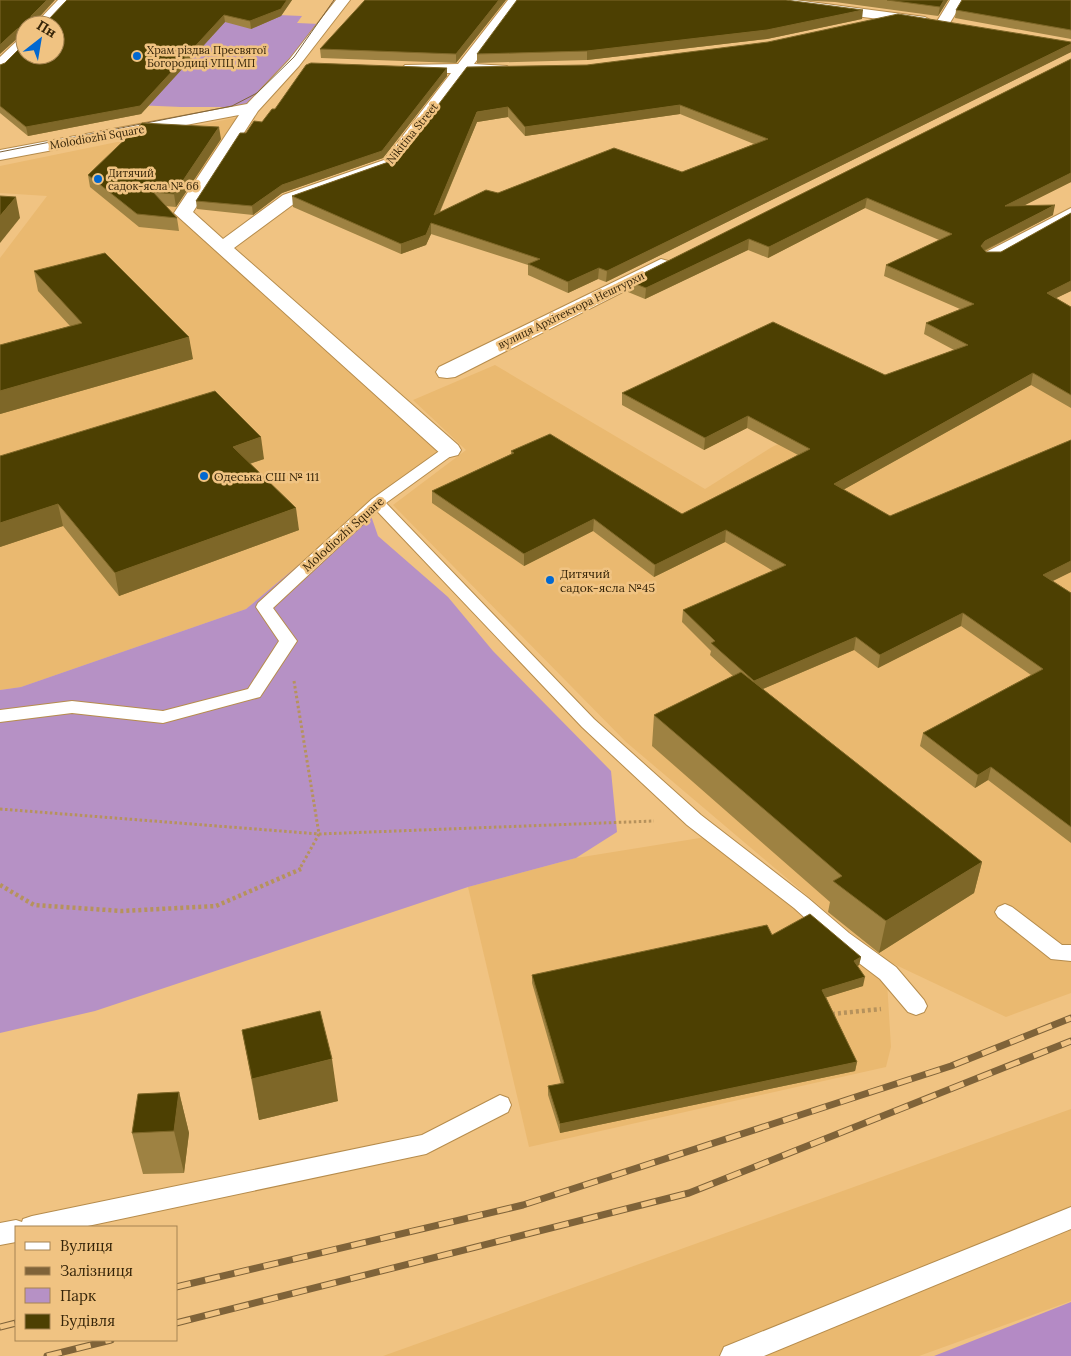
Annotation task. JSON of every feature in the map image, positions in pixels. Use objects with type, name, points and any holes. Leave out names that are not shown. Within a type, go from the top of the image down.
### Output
[{"type":"street","points":[[51,15],[66,0]]},
{"type":"street","name":"Molodiozhi Square","points":[[343,0],[294,62],[252,108],[183,212],[450,450]]},
{"type":"street","name":"Nikitina Street","points":[[222,248],[288,199],[390,164],[515,0]]},
{"type":"street","points":[[763,0],[801,2],[963,27]]},
{"type":"street","points":[[943,23],[957,0]]},
{"type":"street","points":[[851,27],[897,17]]},
{"type":"street","points":[[0,47],[15,45]]},
{"type":"street","points":[[0,66],[15,51]]},
{"type":"street","points":[[294,62],[314,63]]},
{"type":"street","points":[[392,67],[461,70],[519,69]]},
{"type":"street","name":"Molodiozhi Square","points":[[0,154],[252,108]]},
{"type":"street","points":[[992,257],[1071,213]]},
{"type":"street","name":"вулиця Архітектора Нештурхи","points":[[447,372],[676,258]]},
{"type":"lane","name":"Molodiozhi Square","points":[[288,641],[264,607],[377,502],[450,450]]},
{"type":"lane","points":[[377,502],[588,723],[694,820],[801,903],[842,939],[888,973],[916,1006]]},
{"type":"lane","points":[[0,716],[72,707],[163,717],[254,693],[288,641]]},
{"type":"lane","points":[[1005,912],[1058,953],[1071,953]]},
{"type":"lane","points":[[37,1226],[426,1144],[500,1105]]},
{"type":"lane","points":[[733,1356],[1071,1218]]},
{"type":"lane","points":[[0,1234],[15,1231]]},
{"type":"path","points":[[0,885],[34,905],[122,910],[216,906],[301,869],[319,834],[288,641]]},
{"type":"path","points":[[0,809],[319,834],[694,820]]},
{"type":"path","points":[[828,1015],[916,1006]]},
{"type":"shaded area","name":"Одеська СШ № 111","points":[[239,117],[176,207],[445,450],[373,502],[246,609],[21,687],[0,690],[0,258],[47,196],[0,193],[0,166]]},
{"type":"shaded area","points":[[1071,309],[1071,993],[1006,1017],[881,958],[626,742],[393,505],[466,450],[413,400],[495,365],[705,489],[772,447],[955,358]]},
{"type":"shaded area","points":[[706,837],[887,982],[891,1047],[886,1067],[529,1147],[468,887],[576,858]]},
{"type":"shaded area","points":[[1071,1109],[1071,1301],[919,1356],[383,1356]]},
{"type":"shaded area","points":[[1071,1302],[1071,1356],[934,1356]]},
{"type":"green space","points":[[64,6],[302,16],[297,23],[320,24],[248,107],[181,107],[88,103],[2,65],[15,59],[15,65],[65,65],[65,15],[60,15]]},
{"type":"green space","points":[[368,507],[378,536],[448,597],[493,651],[611,771],[617,832],[576,858],[468,887],[95,1011],[0,1033],[0,690],[21,687],[246,609]]},
{"type":"building","points":[[0,0],[47,0],[32,15],[15,15],[15,31],[0,45]]},
{"type":"building","points":[[67,0],[287,0],[281,9],[250,21],[224,15],[140,106],[26,127],[0,106],[0,65],[5,63],[15,53],[15,65],[65,65],[65,15],[53,15]]},
{"type":"building","points":[[365,0],[499,0],[456,54],[320,49]]},
{"type":"building","points":[[517,0],[786,0],[863,10],[767,30],[587,51],[477,54]]},
{"type":"building","points":[[887,0],[944,0],[940,7]]},
{"type":"building","points":[[962,0],[1071,0],[1071,30],[956,10]]},
{"type":"building","points":[[898,14],[1071,42],[1071,44],[607,271],[599,268],[568,282],[528,264],[540,259],[431,223],[426,235],[401,244],[292,196],[397,159],[467,67],[587,65],[768,42]],"holes":[[[680,105],[768,139],[682,172],[614,148],[498,193],[486,190],[434,215],[477,112],[508,107],[525,127]]]},
{"type":"building","points":[[1071,59],[1071,173],[1005,206],[1055,205],[985,241],[981,246],[986,252],[1001,252],[1071,213],[1071,281],[1047,293],[1071,307],[1071,395],[1033,373],[834,484],[890,516],[1071,440],[1071,561],[1043,575],[1071,593],[1071,827],[991,767],[978,775],[923,733],[1043,669],[963,613],[880,655],[856,637],[754,681],[711,643],[715,641],[683,610],[786,565],[726,530],[655,565],[594,519],[524,554],[432,491],[514,453],[511,451],[550,434],[682,514],[810,449],[748,416],[705,438],[622,393],[773,322],[885,375],[968,345],[926,323],[974,304],[886,265],[952,234],[867,198],[769,247],[749,239],[646,288],[628,281]]},
{"type":"building","points":[[311,63],[447,68],[382,151],[282,185],[252,206],[196,201],[240,133],[246,133],[254,121],[262,122],[272,109],[275,109],[306,65]]},
{"type":"building","points":[[142,123],[219,127],[174,194],[153,192],[177,218],[137,214],[88,175]]},
{"type":"building","points":[[0,196],[16,197],[0,216]]},
{"type":"building","points":[[105,253],[189,337],[0,391],[0,345],[82,323],[34,271]]},
{"type":"building","points":[[215,391],[261,437],[233,447],[296,508],[115,573],[58,504],[0,523],[0,456]]},
{"type":"building","points":[[741,672],[982,862],[886,921],[833,881],[842,876],[654,715]]},
{"type":"building","points":[[810,914],[861,957],[854,961],[865,977],[822,990],[857,1062],[560,1124],[548,1086],[564,1083],[532,975],[767,925],[772,935]]},
{"type":"building","points":[[320,1011],[332,1059],[252,1079],[242,1030]]},
{"type":"building","points":[[179,1092],[174,1131],[132,1133],[138,1094]]},
{"type":"tram line","points":[[0,152],[232,106],[257,93],[294,57],[334,0]]},
{"type":"railway","points":[[178,1287],[523,1205],[951,1066],[1071,1018]]},
{"type":"railway","points":[[178,1322],[689,1193],[1071,1041]]},
{"type":"railway","points":[[0,1327],[15,1323]]},
{"type":"railway","points":[[47,1356],[107,1341]]},
{"type":"place","name":"Храм різдва Пресвятої Богородиці УПЦ МП","points":[[137,56]]},
{"type":"place","name":"Дитячий садок-ясла № 66","points":[[98,179]]},
{"type":"place","name":"Одеська СШ № 111","points":[[204,476]]},
{"type":"place","name":"Дитячий садок-ясла №45","points":[[550,580]]}]
